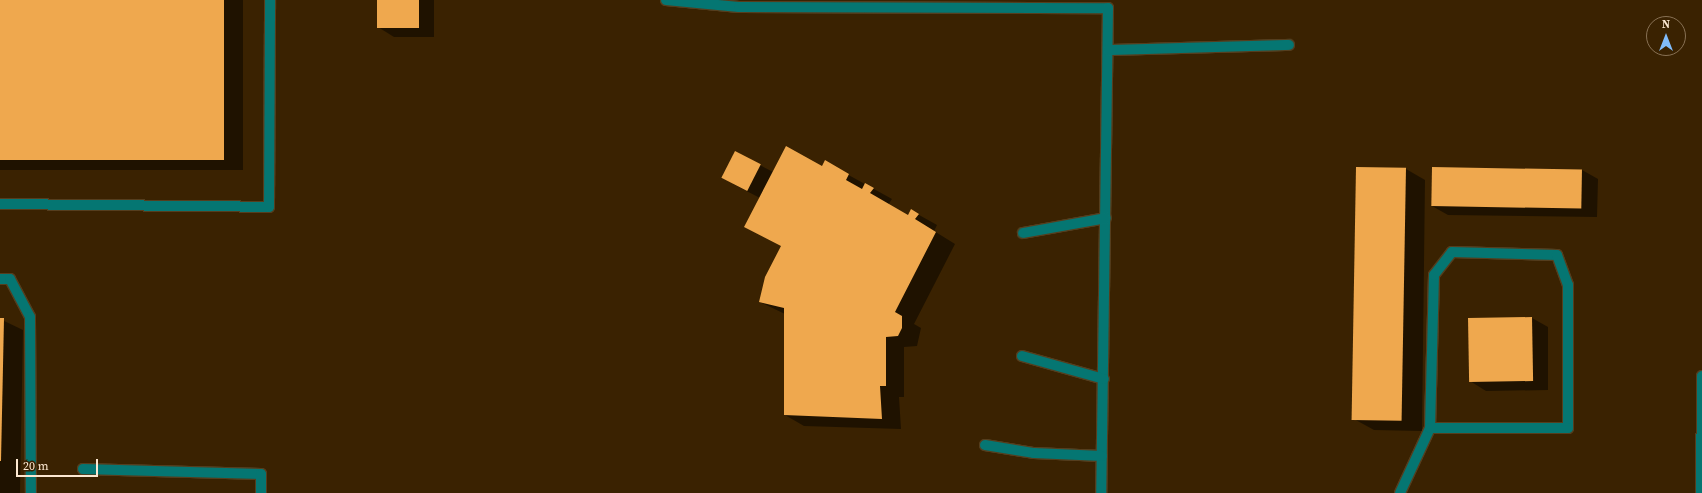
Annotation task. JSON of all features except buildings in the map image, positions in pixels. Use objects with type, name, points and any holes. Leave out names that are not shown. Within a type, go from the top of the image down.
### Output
[{"type":"lane","points":[[0,204],[269,207],[270,0]]},
{"type":"lane","points":[[666,0],[739,7],[826,4],[1108,8],[1104,379],[1101,493]]},
{"type":"lane","points":[[1108,50],[1289,45]]},
{"type":"lane","points":[[1023,233],[1106,218]]},
{"type":"lane","points":[[1400,493],[1430,428],[1434,275],[1452,252],[1557,255],[1568,285],[1568,428],[1430,428]]},
{"type":"lane","points":[[0,279],[10,279],[30,317],[31,493]]},
{"type":"lane","points":[[1022,356],[1104,379]]},
{"type":"lane","points":[[1701,493],[1702,376]]},
{"type":"lane","points":[[985,445],[1034,453],[1102,456]]},
{"type":"lane","points":[[83,469],[261,474],[261,493]]}]
